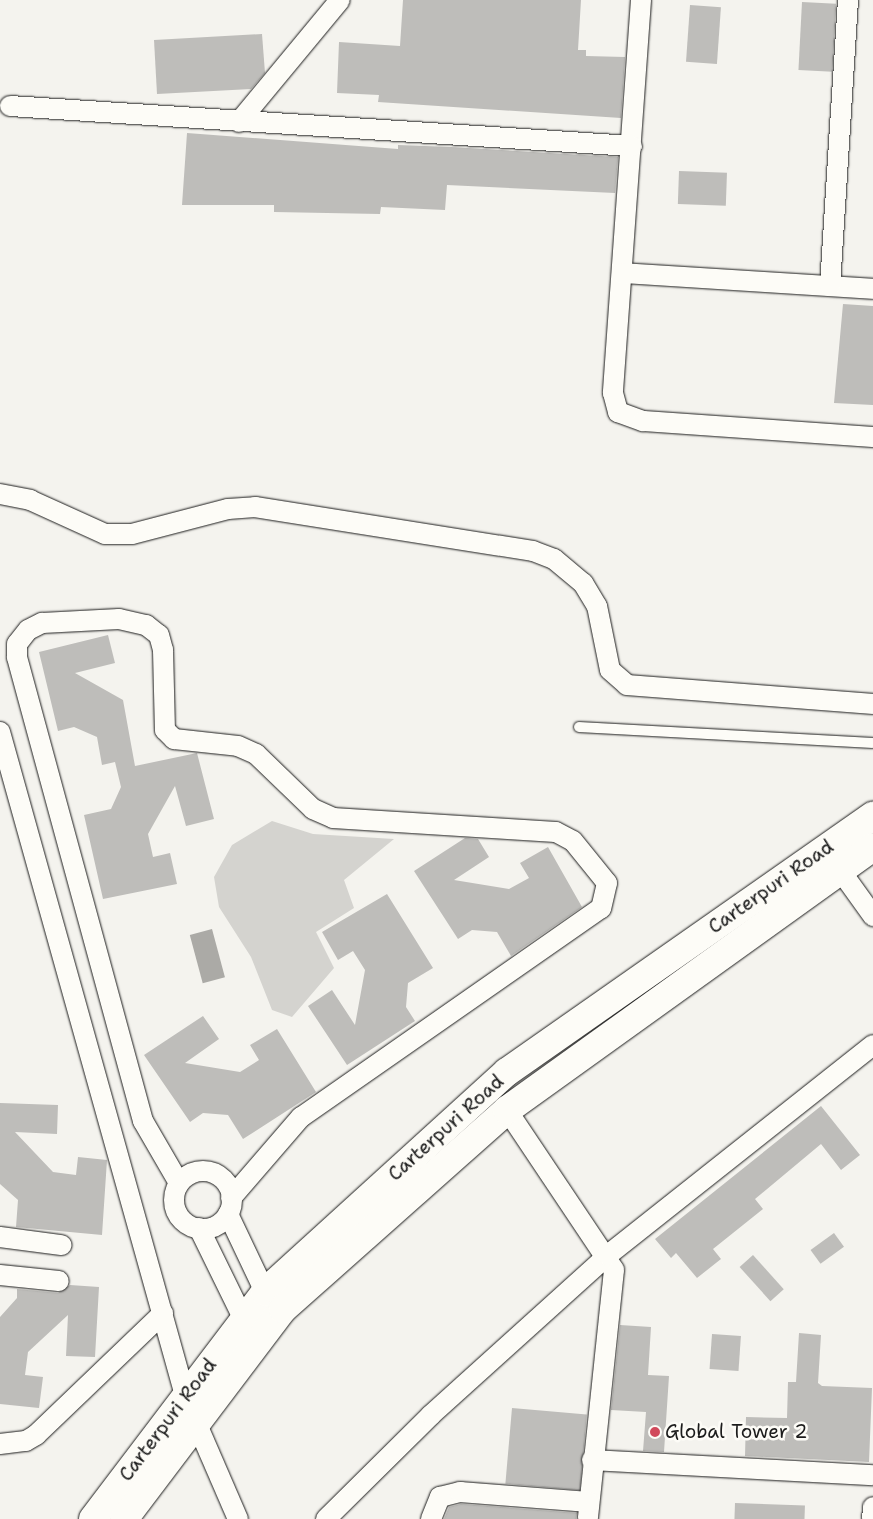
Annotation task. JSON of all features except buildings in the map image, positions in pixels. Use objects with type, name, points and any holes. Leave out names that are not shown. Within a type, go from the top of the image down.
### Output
[{"type":"main road","name":"Carterpuri Road","points":[[93,1519],[186,1399],[274,1300],[507,1072],[873,816]]},
{"type":"main road","name":"Carterpuri Road","points":[[274,1300],[508,1110],[873,847]]},
{"type":"main road","name":"Carterpuri Road","points":[[124,1519],[197,1426],[253,1325]]},
{"type":"street","points":[[239,122],[340,0]]},
{"type":"street","points":[[641,0],[614,393],[618,412],[643,421],[873,437]]},
{"type":"street","points":[[830,286],[848,0]]},
{"type":"street","points":[[10,106],[632,146]]},
{"type":"street","points":[[622,273],[873,289]]},
{"type":"street","points":[[0,494],[30,500],[104,534],[132,534],[228,509],[255,507],[533,551],[554,559],[583,583],[597,606],[610,670],[627,685],[873,704]]},
{"type":"street","points":[[119,619],[146,625],[160,635],[163,650],[165,730],[174,739],[238,746],[256,754],[313,809],[333,818],[556,832],[573,841],[608,883],[601,908],[302,1117],[216,1225],[199,1228],[184,1222],[175,1208],[179,1183],[143,1121],[17,657],[17,644],[28,630],[42,623],[119,619]]},
{"type":"street","points":[[0,732],[186,1399],[238,1519]]},
{"type":"street","points":[[840,870],[873,916]]},
{"type":"street","points":[[326,1519],[431,1415],[608,1255],[873,1045]]},
{"type":"street","points":[[431,1519],[440,1497],[460,1492],[589,1510],[592,1460],[616,1281],[608,1255],[508,1110]]},
{"type":"street","points":[[179,1183],[193,1173],[210,1172],[225,1182],[230,1206],[274,1300]]},
{"type":"street","points":[[199,1228],[253,1325]]},
{"type":"street","points":[[0,1237],[61,1245]]},
{"type":"street","points":[[0,1275],[59,1281]]},
{"type":"street","points":[[0,1444],[26,1441],[36,1435],[163,1313]]},
{"type":"street","points":[[592,1460],[873,1474]]},
{"type":"street","points":[[872,1519],[873,1507]]},
{"type":"lane","points":[[579,727],[873,743]]},
{"type":"shaded area","points":[[272,821],[313,834],[394,839],[344,880],[354,908],[316,932],[334,968],[292,1017],[272,1010],[251,957],[219,907],[214,877],[232,845]]},
{"type":"shaded area","points":[[212,929],[225,977],[203,983],[190,935]]},
{"type":"place","name":"Global Tower 2","points":[[655,1432]]}]
